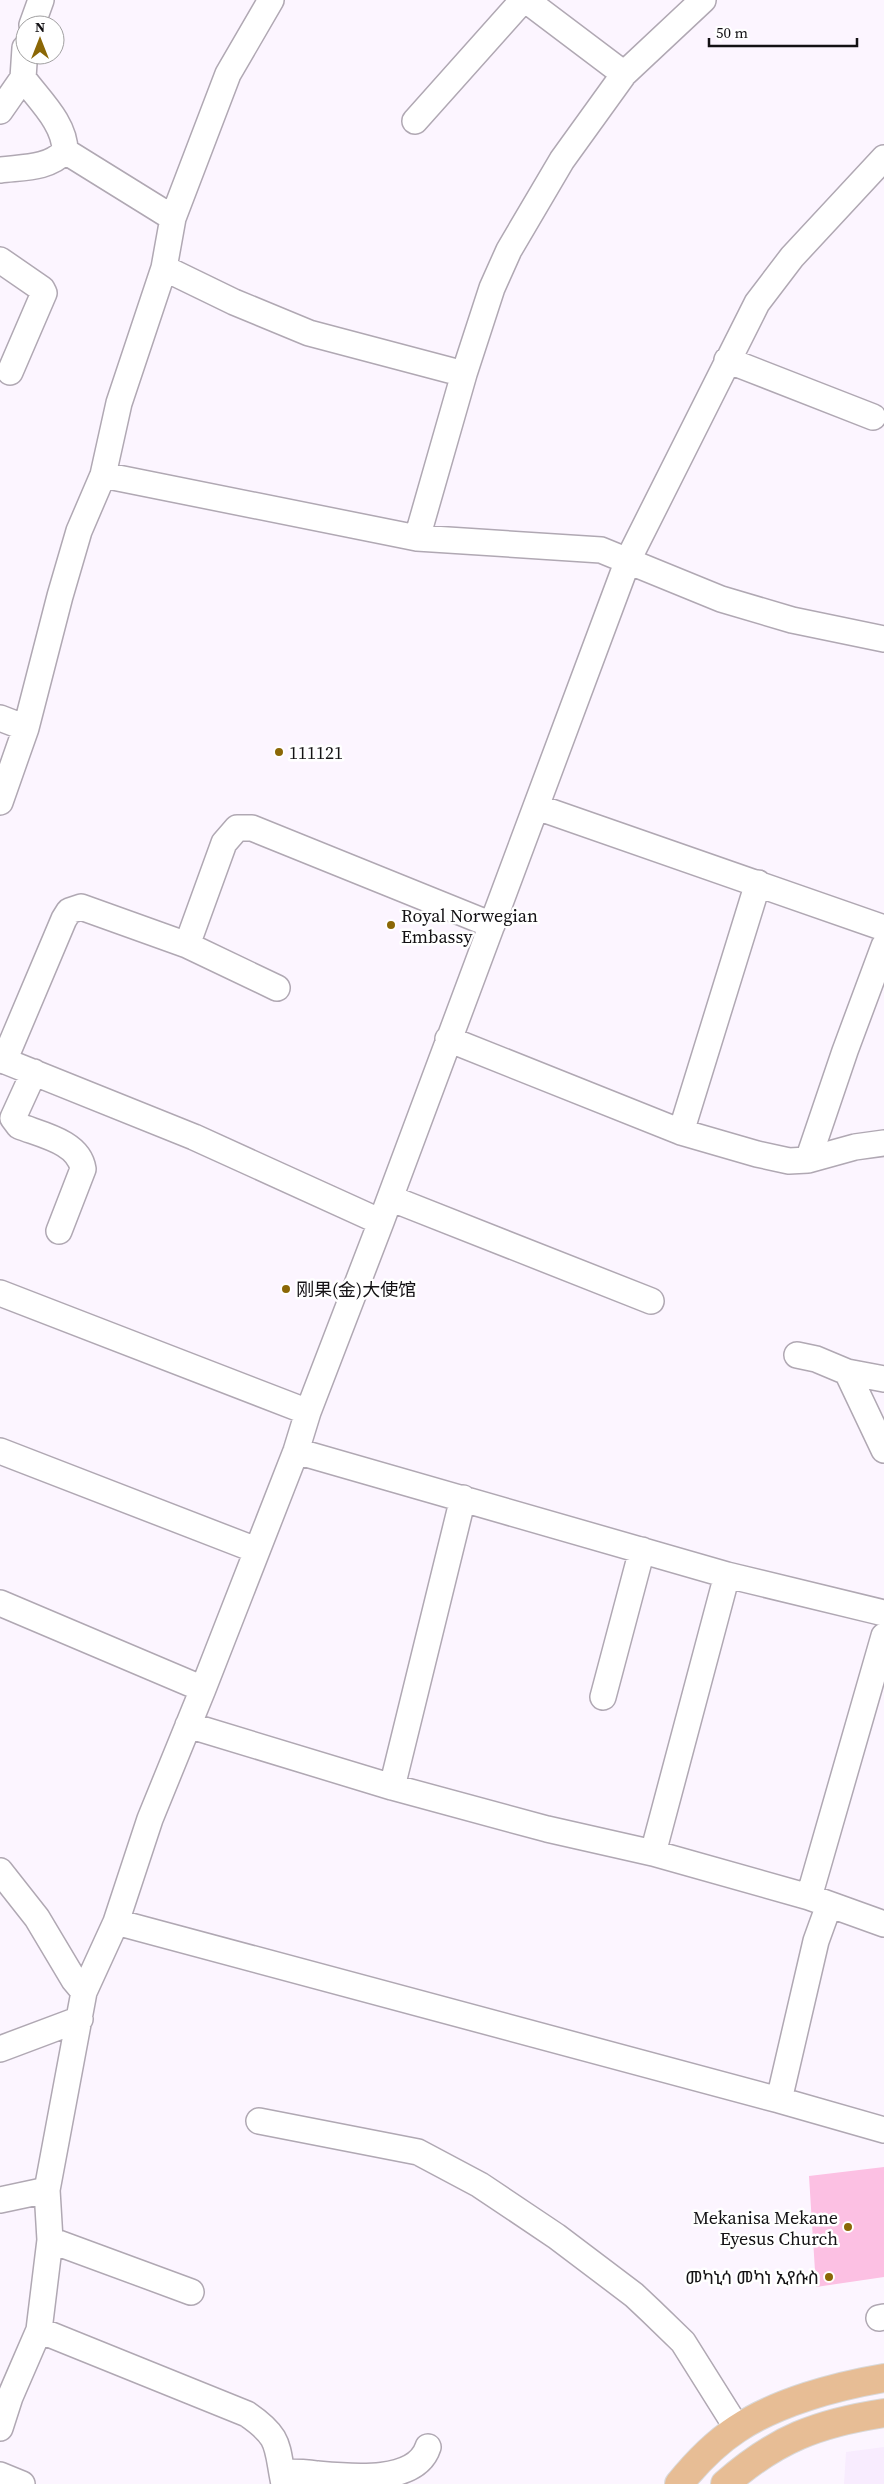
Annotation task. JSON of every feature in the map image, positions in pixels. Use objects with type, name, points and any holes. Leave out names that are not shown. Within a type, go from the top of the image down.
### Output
[{"type":"main road","points":[[679,2484],[700,2458],[737,2428],[776,2409],[851,2383],[884,2378]]},
{"type":"main road","points":[[725,2484],[752,2460],[799,2434],[845,2419],[884,2413]]},
{"type":"street","points":[[36,15],[41,0]]},
{"type":"street","points":[[0,802],[26,728],[76,540],[102,476],[119,404],[164,268],[173,218],[228,74],[271,0]]},
{"type":"street","points":[[415,120],[525,0],[624,74]]},
{"type":"street","points":[[417,538],[464,374],[492,288],[509,250],[532,215],[562,160],[624,74],[703,0]]},
{"type":"street","points":[[0,111],[22,78],[23,65]]},
{"type":"street","points":[[0,170],[46,164],[57,160],[65,151],[65,140],[61,129],[22,78]]},
{"type":"street","points":[[65,151],[173,218]]},
{"type":"street","points":[[0,2428],[10,2397],[39,2330],[50,2240],[47,2190],[84,1992],[116,1922],[150,1819],[296,1451],[308,1412],[537,807],[628,560],[757,303],[792,257],[884,158]]},
{"type":"street","points":[[0,260],[42,288],[44,293],[10,372]]},
{"type":"street","points":[[164,268],[234,302],[309,334],[464,374]]},
{"type":"street","points":[[727,360],[873,417]]},
{"type":"street","points":[[102,476],[417,538],[601,550],[721,599],[792,620],[884,639]]},
{"type":"street","points":[[0,718],[26,728]]},
{"type":"street","points":[[537,807],[884,928]]},
{"type":"street","points":[[187,945],[224,843],[237,828],[252,828],[492,926]]},
{"type":"street","points":[[681,1132],[758,883]]},
{"type":"street","points":[[277,988],[187,945],[80,907],[69,911],[2,1060],[194,1137],[381,1222]]},
{"type":"street","points":[[808,1160],[844,1050],[884,946]]},
{"type":"street","points":[[448,1040],[681,1132],[757,1154],[789,1161],[808,1160],[855,1147],[884,1143]]},
{"type":"street","points":[[34,1072],[13,1118],[14,1122],[19,1126],[70,1147],[82,1159],[83,1164],[83,1169],[59,1231]]},
{"type":"street","points":[[390,1198],[651,1301]]},
{"type":"street","points":[[0,1293],[308,1412]]},
{"type":"street","points":[[797,1355],[816,1359],[847,1372],[884,1379]]},
{"type":"street","points":[[847,1372],[884,1450]]},
{"type":"street","points":[[0,1451],[256,1550]]},
{"type":"street","points":[[296,1451],[727,1575],[884,1613]]},
{"type":"street","points":[[392,1787],[463,1498]]},
{"type":"street","points":[[603,1697],[642,1550]]},
{"type":"street","points":[[653,1853],[727,1575]]},
{"type":"street","points":[[0,1603],[203,1689]]},
{"type":"street","points":[[779,2100],[816,1941],[819,1901],[884,1636]]},
{"type":"street","points":[[188,1725],[392,1787],[547,1829],[653,1853],[819,1901],[884,1924]]},
{"type":"street","points":[[0,1871],[37,1918],[74,1980],[84,1992]]},
{"type":"street","points":[[116,1922],[779,2100],[884,2130]]},
{"type":"street","points":[[0,2048],[80,2019]]},
{"type":"street","points":[[259,2121],[418,2152],[480,2185],[556,2236],[634,2295],[651,2311],[683,2342],[737,2428]]},
{"type":"street","points":[[0,2200],[47,2190]]},
{"type":"street","points":[[50,2240],[191,2292]]},
{"type":"street","points":[[39,2330],[247,2414],[265,2426],[276,2441],[283,2478],[371,2480],[414,2468],[426,2455],[428,2446]]},
{"type":"street","points":[[0,2474],[22,2484]]},
{"type":"shaded area","points":[[884,2447],[884,2484],[844,2484],[846,2452]]},
{"type":"building","name":"Mekanisa Mekane Eyesus Church","points":[[884,2167],[884,2277],[816,2287],[809,2176]]},
{"type":"place","name":"111121","points":[[279,752]]},
{"type":"place","name":"Royal Norwegian Embassy","points":[[391,925]]},
{"type":"place","name":"刚果(金)大使馆","points":[[286,1289]]},
{"type":"place","name":"Mekanisa Mekane Eyesus Church","points":[[848,2227]]},
{"type":"place","name":"መካኒሳ መካነ ኢየሱስ","points":[[829,2277]]}]
